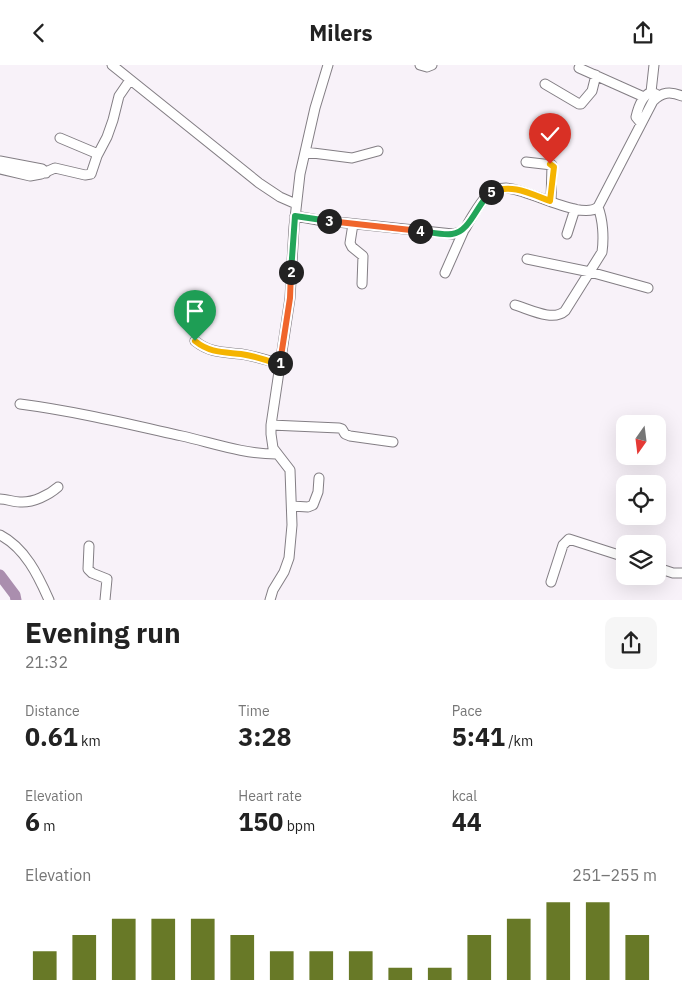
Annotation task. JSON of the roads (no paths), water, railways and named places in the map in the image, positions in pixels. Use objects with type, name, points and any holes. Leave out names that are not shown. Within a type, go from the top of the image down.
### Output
[{"type":"street","points":[[112,65],[259,183],[280,197],[296,204]]},
{"type":"street","points":[[270,600],[273,590],[290,558],[292,539],[290,470],[285,462],[276,454],[271,442],[272,425],[290,298],[296,204],[315,108],[328,65]]},
{"type":"street","points":[[420,65],[427,67],[432,65]]},
{"type":"street","points":[[445,273],[464,229],[485,197],[500,189],[521,191],[585,212],[594,211],[598,207],[653,101],[651,95],[654,65]]},
{"type":"street","points":[[579,68],[651,95],[670,93],[682,96]]},
{"type":"street","points":[[545,84],[581,104],[592,91],[596,75]]},
{"type":"street","points":[[0,169],[30,176],[46,173],[50,169],[55,168],[89,175],[93,172],[98,154],[114,120],[119,96],[130,80]]},
{"type":"street","points":[[641,123],[636,114],[651,95]]},
{"type":"street","points":[[60,138],[98,154]]},
{"type":"street","points":[[305,152],[352,158],[378,151]]},
{"type":"street","points":[[0,161],[42,169],[46,173]]},
{"type":"street","points":[[526,162],[552,165],[550,201]]},
{"type":"street","points":[[515,305],[554,316],[561,315],[600,258],[603,244],[601,213],[598,207]]},
{"type":"street","points":[[566,233],[575,209]]},
{"type":"street","points":[[295,216],[444,234],[464,229]]},
{"type":"street","points":[[353,224],[350,243],[352,247],[363,255],[362,284]]},
{"type":"street","points":[[527,259],[648,288]]},
{"type":"street","points":[[195,341],[201,346],[218,353],[242,354],[280,365]]},
{"type":"street","points":[[20,404],[92,416],[220,447],[276,454]]},
{"type":"street","points":[[272,425],[339,428],[342,429],[345,435],[393,443]]},
{"type":"street","points":[[292,506],[308,507],[313,505],[318,491],[319,478]]},
{"type":"street","points":[[0,499],[21,503],[41,498],[58,487]]},
{"type":"street","points":[[0,535],[23,554],[33,567],[49,600]]},
{"type":"street","points":[[551,582],[563,545],[569,539],[616,554]]},
{"type":"street","points":[[89,546],[88,569],[92,573],[107,579],[105,600]]},
{"type":"street","points":[[666,570],[682,573]]},
{"type":"waterway","points":[[0,575],[15,595],[16,600]]}]
